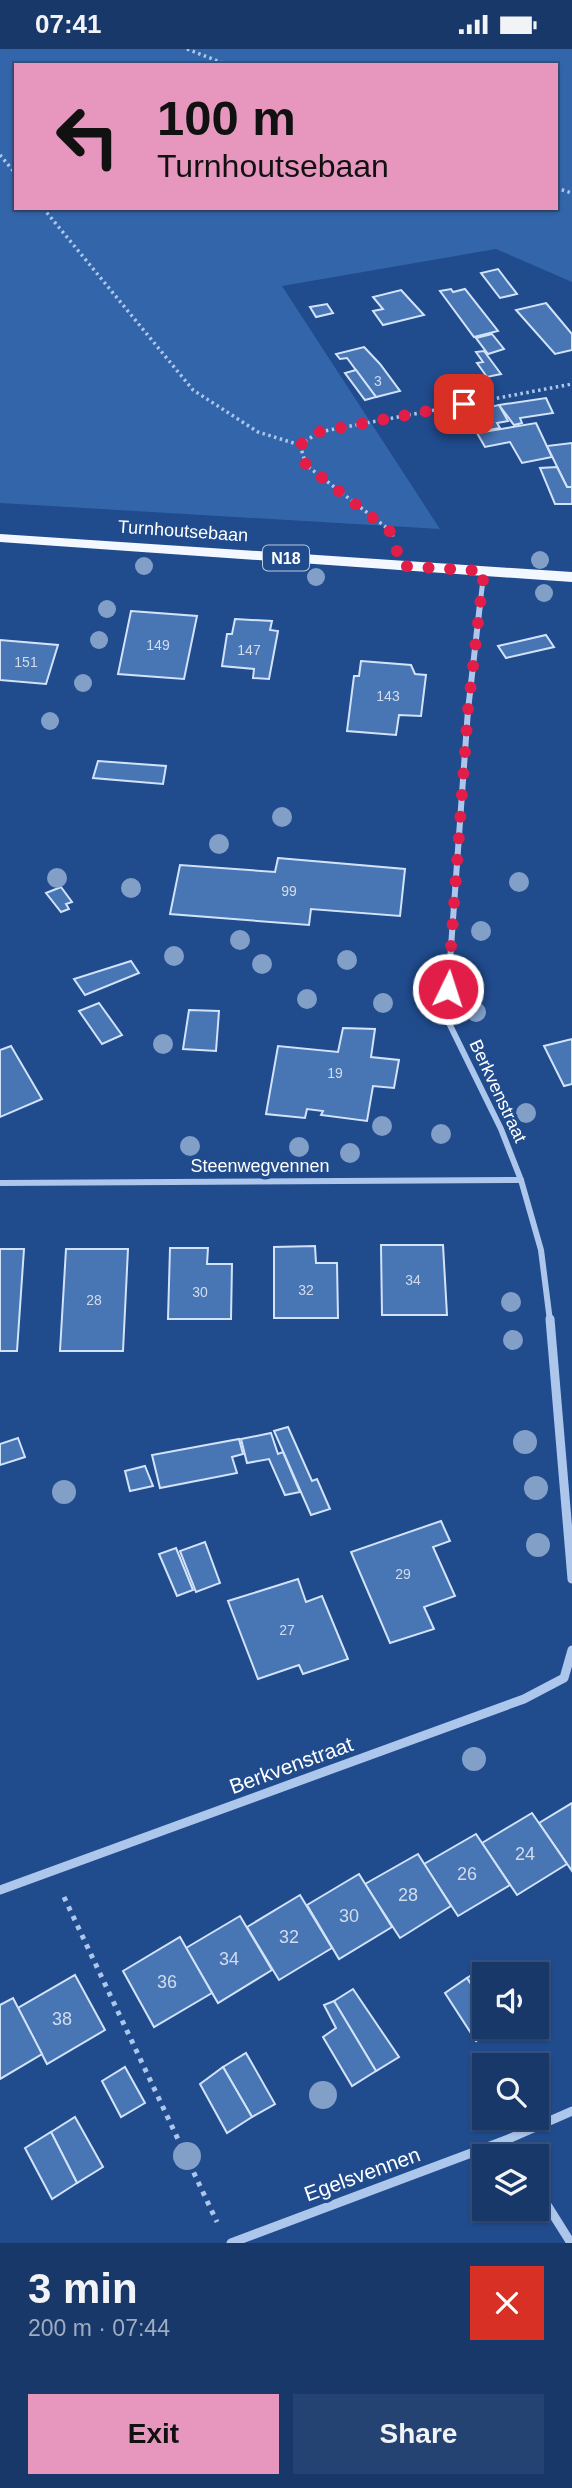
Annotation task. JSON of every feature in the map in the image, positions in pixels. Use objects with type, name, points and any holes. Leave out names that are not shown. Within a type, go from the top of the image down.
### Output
[{"type":"main road","name":"Turnhoutsebaan","points":[[0,538],[572,577]]},
{"type":"street","name":"Berkvenstraat","points":[[484,571],[468,710],[446,1017],[502,1129],[521,1179],[541,1250],[555,1354],[572,1580]]},
{"type":"street","name":"Steenwegvennen","points":[[0,1183],[521,1179]]},
{"type":"street","name":"Berkvenstraat","points":[[0,1890],[524,1699],[564,1678],[572,1650]]},
{"type":"street","name":"Egelsvennen","points":[[231,2243],[506,2140],[572,2111]]},
{"type":"street","points":[[506,2140],[508,2144]]},
{"type":"street","points":[[549,2208],[571,2243]]},
{"type":"path","points":[[187,49],[223,63]]},
{"type":"path","points":[[0,155],[14,172]]},
{"type":"path","points":[[45,210],[192,390],[258,432],[300,445]]},
{"type":"path","points":[[300,445],[319,432],[572,384]]},
{"type":"path","points":[[300,445],[306,465],[392,533],[401,566]]},
{"type":"path","points":[[52,1871],[221,2231]]},
{"type":"shaded area","points":[[0,49],[572,49],[572,282],[496,249],[282,286],[440,529],[0,503]]},
{"type":"building","points":[[498,269],[517,294],[500,298],[481,273]]},
{"type":"building","points":[[451,289],[453,292],[465,289],[498,331],[474,337],[440,291]]},
{"type":"building","points":[[401,290],[424,315],[383,325],[373,311],[383,309],[373,297]]},
{"type":"building","points":[[546,303],[572,334],[572,350],[555,354],[516,310]]},
{"type":"building","points":[[327,304],[333,313],[316,317],[310,307]]},
{"type":"building","points":[[492,334],[504,349],[488,354],[476,338]]},
{"type":"building","points":[[364,347],[400,391],[376,397],[347,358],[340,359],[336,354]]},
{"type":"building","points":[[484,351],[501,374],[487,377],[477,363],[483,362],[476,352]]},
{"type":"building","points":[[356,370],[376,397],[365,400],[345,373]]},
{"type":"building","points":[[546,398],[553,413],[520,418],[522,423],[514,425],[499,405]]},
{"type":"building","points":[[499,405],[508,421],[497,423],[500,428],[482,431],[479,426],[461,429],[453,414]]},
{"type":"building","points":[[536,423],[552,457],[522,463],[510,442],[485,447],[477,433]]},
{"type":"building","points":[[572,443],[572,487],[567,487],[547,446]]},
{"type":"building","points":[[557,467],[567,487],[572,487],[572,504],[555,504],[540,468]]},
{"type":"building","points":[[131,611],[197,616],[184,679],[118,674]]},
{"type":"building","points":[[235,619],[272,621],[270,630],[278,631],[269,679],[253,678],[254,669],[222,666],[227,634],[232,634]]},
{"type":"building","points":[[546,635],[554,647],[506,658],[498,646]]},
{"type":"building","points":[[0,640],[58,645],[46,684],[0,680]]},
{"type":"building","points":[[361,661],[411,665],[415,674],[426,675],[421,716],[399,715],[396,735],[347,731],[354,676],[359,676]]},
{"type":"building","points":[[98,761],[166,766],[163,784],[93,778]]},
{"type":"building","points":[[278,858],[405,869],[400,916],[311,909],[309,925],[170,914],[180,865],[275,872]]},
{"type":"building","points":[[61,887],[72,902],[66,904],[69,909],[61,912],[46,893]]},
{"type":"building","points":[[131,961],[139,973],[85,995],[74,979]]},
{"type":"building","points":[[99,1003],[122,1035],[102,1044],[79,1011]]},
{"type":"building","points":[[189,1010],[219,1011],[216,1051],[183,1049]]},
{"type":"building","points":[[343,1028],[375,1029],[371,1057],[399,1060],[394,1088],[373,1086],[367,1121],[321,1115],[323,1111],[307,1109],[305,1118],[266,1114],[278,1046],[338,1052]]},
{"type":"building","points":[[572,1039],[572,1084],[564,1086],[544,1046]]},
{"type":"building","points":[[11,1046],[42,1099],[0,1117],[0,1050]]},
{"type":"building","points":[[381,1245],[443,1245],[447,1315],[382,1315]]},
{"type":"building","points":[[315,1246],[316,1263],[337,1263],[338,1318],[274,1318],[274,1247]]},
{"type":"building","points":[[170,1248],[208,1248],[207,1264],[232,1264],[231,1319],[168,1319]]},
{"type":"building","points":[[0,1249],[24,1249],[17,1351],[0,1351]]},
{"type":"building","points":[[66,1249],[128,1249],[123,1351],[60,1351]]},
{"type":"building","points":[[288,1427],[312,1481],[317,1479],[330,1509],[311,1515],[274,1431]]},
{"type":"building","points":[[271,1433],[278,1454],[283,1452],[300,1492],[285,1495],[269,1459],[247,1463],[241,1439]]},
{"type":"building","points":[[18,1438],[25,1457],[0,1465],[0,1444]]},
{"type":"building","points":[[239,1439],[243,1454],[232,1457],[237,1473],[160,1488],[152,1455]]},
{"type":"building","points":[[145,1466],[153,1486],[130,1491],[125,1471]]},
{"type":"building","points":[[441,1521],[450,1541],[433,1547],[455,1596],[424,1607],[434,1629],[390,1643],[351,1552]]},
{"type":"building","points":[[205,1542],[220,1583],[196,1592],[180,1551]]},
{"type":"building","points":[[176,1548],[193,1590],[177,1596],[159,1554]]},
{"type":"building","points":[[298,1579],[306,1602],[322,1596],[348,1659],[303,1674],[299,1665],[258,1679],[228,1601]]},
{"type":"building","points":[[572,1803],[572,1871],[539,1823]]},
{"type":"building","points":[[532,1813],[567,1864],[517,1895],[482,1843]]},
{"type":"building","points":[[476,1834],[510,1885],[458,1916],[424,1864]]},
{"type":"building","points":[[418,1854],[451,1906],[400,1938],[365,1884]]},
{"type":"building","points":[[359,1874],[392,1927],[339,1959],[307,1905]]},
{"type":"building","points":[[300,1895],[332,1948],[279,1980],[247,1927]]},
{"type":"building","points":[[240,1916],[272,1970],[218,2003],[186,1948]]},
{"type":"building","points":[[180,1937],[212,1993],[154,2027],[123,1971]]},
{"type":"building","points":[[75,1975],[105,2030],[47,2064],[18,2008]]},
{"type":"building","points":[[467,1978],[472,1986],[472,2035],[445,1993]]},
{"type":"building","points":[[353,1989],[399,2057],[376,2071],[334,2001]]},
{"type":"building","points":[[13,1998],[42,2054],[0,2079],[0,2005]]},
{"type":"building","points":[[334,2001],[376,2071],[352,2086],[323,2037],[336,2028],[324,2005]]},
{"type":"building","points":[[246,2053],[275,2104],[252,2117],[223,2067]]},
{"type":"building","points":[[125,2067],[145,2103],[121,2117],[102,2081]]},
{"type":"building","points":[[223,2067],[252,2117],[227,2133],[200,2084]]},
{"type":"building","points":[[75,2117],[103,2167],[77,2183],[51,2132]]},
{"type":"building","points":[[51,2132],[77,2183],[52,2199],[25,2148]]},
{"type":"route","points":[[448,989],[468,710],[484,571],[401,566],[392,533],[306,465],[300,445],[319,432],[464,404]]}]
